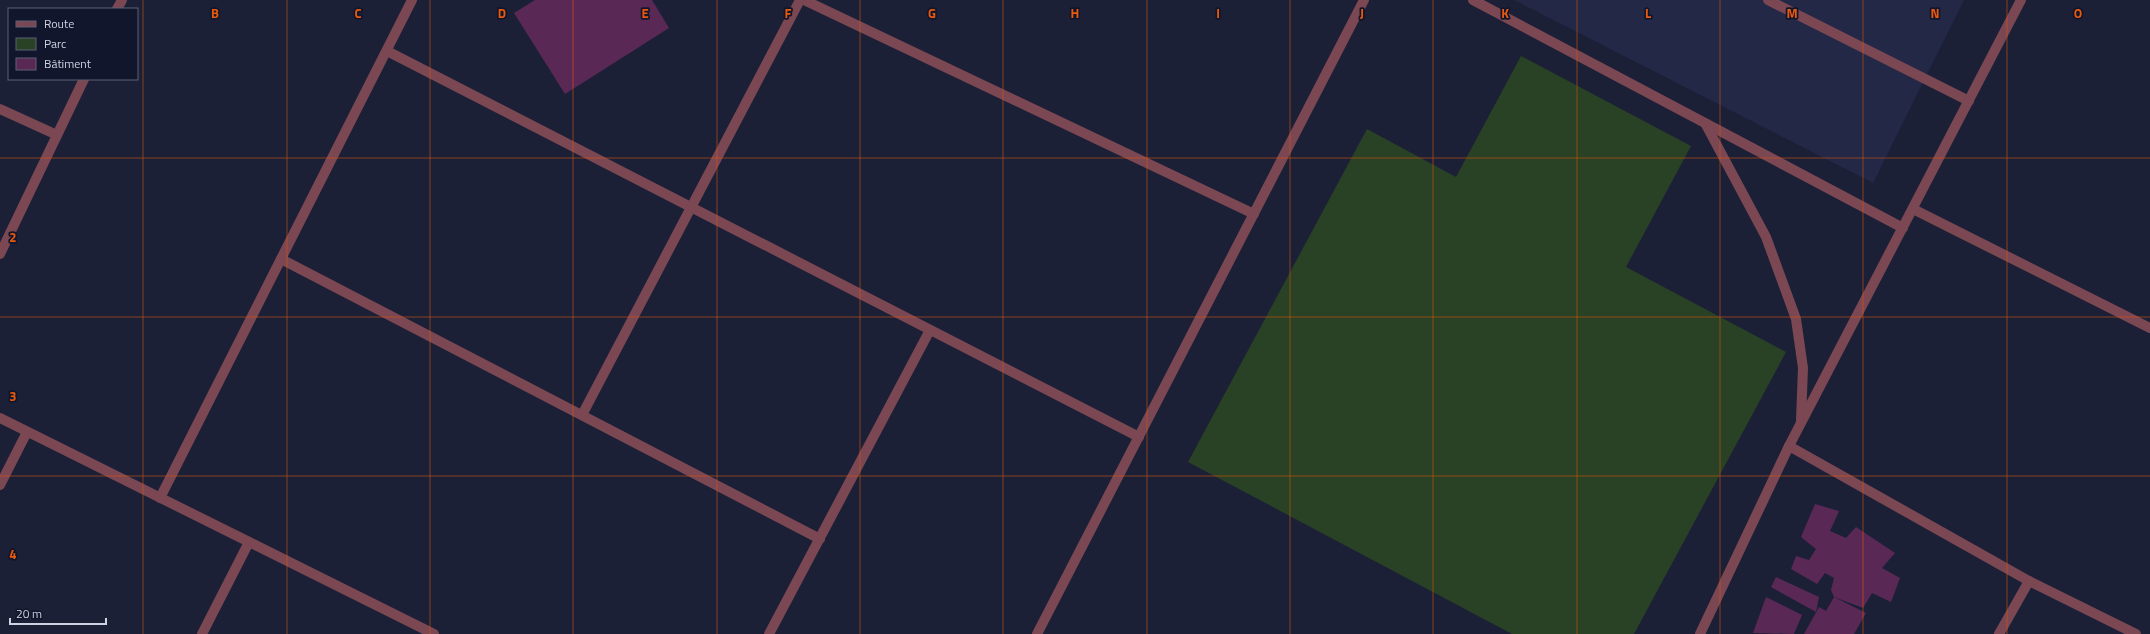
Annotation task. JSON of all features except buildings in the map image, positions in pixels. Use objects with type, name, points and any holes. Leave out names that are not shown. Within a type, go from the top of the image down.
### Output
[{"type":"street","points":[[160,498],[412,0]]},
{"type":"street","points":[[582,415],[800,0]]},
{"type":"street","points":[[804,0],[1254,214]]},
{"type":"street","points":[[1037,634],[1364,0]]},
{"type":"street","points":[[1473,0],[1903,228]]},
{"type":"street","points":[[1768,0],[1969,101]]},
{"type":"street","points":[[1700,634],[1789,446],[2021,0]]},
{"type":"street","points":[[386,51],[1139,437]]},
{"type":"street","points":[[0,254],[84,80]]},
{"type":"street","points":[[0,110],[57,135]]},
{"type":"street","points":[[1705,123],[1766,237],[1796,319],[1803,368],[1801,424]]},
{"type":"street","points":[[1913,209],[2150,328]]},
{"type":"street","points":[[281,259],[820,539]]},
{"type":"street","points":[[769,634],[930,330]]},
{"type":"street","points":[[0,418],[434,634]]},
{"type":"street","points":[[0,485],[27,432]]},
{"type":"street","points":[[1789,446],[2029,581],[2136,634]]},
{"type":"street","points":[[202,634],[249,542]]},
{"type":"street","points":[[1999,634],[2029,581]]},
{"type":"shaded area","points":[[1514,0],[1964,0],[1873,183]]},
{"type":"green space","points":[[1521,56],[1691,146],[1626,267],[1786,352],[1634,634],[1512,634],[1188,462],[1367,129],[1456,177]]}]
